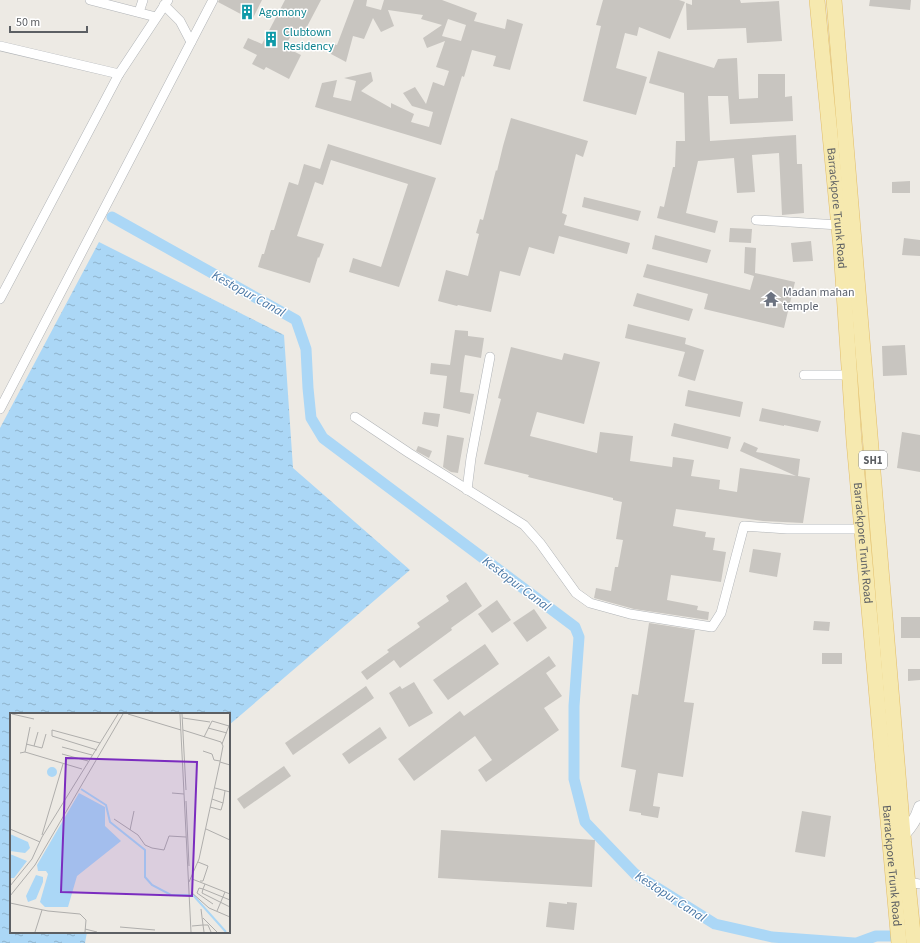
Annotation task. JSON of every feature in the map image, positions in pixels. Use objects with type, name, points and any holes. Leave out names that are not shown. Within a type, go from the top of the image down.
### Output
[{"type":"main road","name":"Barrackpore Trunk Road","points":[[817,0],[839,225],[862,529],[890,843],[910,918],[914,943]]},
{"type":"main road","name":"Barrackpore Trunk Road","points":[[834,0],[903,835],[914,883],[910,918],[899,943]]},
{"type":"street","points":[[90,0],[156,17]]},
{"type":"street","points":[[139,12],[143,0]]},
{"type":"street","points":[[0,409],[212,0]]},
{"type":"street","points":[[0,299],[119,74],[166,2],[180,21],[191,42]]},
{"type":"street","points":[[0,46],[119,74]]},
{"type":"street","points":[[756,220],[839,225]]},
{"type":"street","points":[[467,490],[471,458],[490,357]]},
{"type":"street","points":[[804,375],[850,375]]},
{"type":"street","points":[[355,417],[409,454],[524,525],[540,543],[576,593],[590,603],[630,614],[712,627],[721,613],[744,526],[787,529],[862,529]]},
{"type":"street","points":[[890,843],[903,835],[918,815]]},
{"type":"water","points":[[99,242],[284,335],[293,468],[410,570],[230,724],[230,713],[10,713],[10,933],[87,933],[85,943],[0,943],[0,428]]},
{"type":"building","name":"Agomony","points":[[219,0],[262,0],[252,20],[218,2]]},
{"type":"building","name":"Clubtown Residency","points":[[285,0],[321,0],[301,38],[292,33],[285,47],[301,55],[289,79],[266,67],[264,70],[252,64],[257,55],[243,48],[248,38],[262,44]]},
{"type":"building","points":[[354,0],[367,0],[366,6],[381,10],[384,0],[442,0],[477,13],[474,21],[505,29],[507,19],[523,24],[510,70],[493,66],[496,56],[472,50],[464,77],[462,76],[441,145],[315,107],[322,83],[337,80],[333,97],[351,101],[356,81],[344,78],[371,72],[373,81],[361,91],[391,108],[391,103],[414,114],[411,122],[429,127],[433,112],[412,106],[403,93],[415,87],[426,104],[433,82],[444,86],[449,71],[436,67],[445,41],[427,48],[423,38],[442,25],[421,19],[423,15],[388,10],[394,26],[381,32],[373,18],[364,39],[353,36],[346,62],[331,54],[334,44],[337,45]],"holes":[[[448,19],[466,25],[461,41],[442,36]]]},
{"type":"building","points":[[603,0],[679,0],[685,2],[670,39],[639,27],[637,36],[625,33],[616,68],[647,77],[636,115],[583,101],[601,26],[596,25]]},
{"type":"building","points":[[692,0],[740,0],[741,3],[779,1],[782,41],[747,43],[746,28],[687,30],[686,3],[692,5]]},
{"type":"building","points":[[870,0],[911,0],[910,10],[869,6]]},
{"type":"building","points":[[658,51],[714,68],[718,59],[737,58],[739,99],[758,98],[758,74],[785,74],[785,97],[792,96],[793,121],[730,124],[728,96],[708,96],[710,141],[796,135],[797,164],[802,164],[804,213],[782,215],[779,153],[752,155],[755,192],[737,193],[734,158],[698,161],[686,213],[718,221],[715,233],[657,218],[660,206],[664,207],[673,167],[675,167],[676,141],[685,141],[684,93],[649,83]]},
{"type":"building","points":[[511,118],[588,141],[583,157],[576,154],[562,213],[567,215],[564,225],[630,243],[627,254],[559,236],[554,254],[529,247],[520,276],[500,271],[491,312],[438,301],[446,270],[468,276],[479,234],[476,233],[480,219],[483,220]]},
{"type":"building","points":[[328,144],[436,178],[399,287],[349,272],[353,258],[381,267],[408,184],[331,160],[323,185],[315,182],[297,236],[324,244],[319,258],[318,257],[310,283],[258,267],[262,254],[264,254],[271,230],[274,230],[289,182],[298,185],[304,164],[320,169]]},
{"type":"building","points":[[910,181],[910,193],[892,193],[892,182]]},
{"type":"building","points":[[584,197],[641,211],[638,221],[582,207]]},
{"type":"building","points":[[730,228],[752,229],[751,243],[729,242]]},
{"type":"building","points":[[655,235],[711,250],[707,263],[652,249]]},
{"type":"building","points":[[904,238],[920,240],[920,256],[902,255]]},
{"type":"building","points":[[811,241],[813,261],[793,262],[791,243]]},
{"type":"building","points":[[745,247],[756,248],[755,273],[795,282],[784,328],[704,309],[708,294],[643,277],[647,264],[750,290],[754,276],[744,273]]},
{"type":"building","points":[[637,293],[693,309],[689,321],[633,306]]},
{"type":"building","points":[[628,324],[686,338],[685,344],[704,350],[695,381],[678,376],[685,352],[625,338]]},
{"type":"building","points":[[455,330],[468,331],[468,336],[484,338],[481,358],[465,355],[464,360],[460,392],[474,394],[470,414],[443,408],[447,376],[430,374],[431,363],[450,365]]},
{"type":"building","points":[[905,345],[907,375],[883,376],[882,346]]},
{"type":"building","points":[[511,347],[562,360],[564,353],[600,362],[584,424],[537,412],[530,436],[597,453],[600,432],[633,436],[630,461],[672,467],[673,457],[694,460],[691,476],[720,480],[719,489],[737,492],[740,468],[796,476],[740,451],[744,442],[758,448],[756,452],[800,459],[798,476],[810,478],[803,523],[763,521],[676,509],[673,526],[706,532],[705,537],[715,538],[713,550],[726,552],[721,582],[671,575],[667,600],[698,606],[697,610],[709,612],[708,620],[634,609],[594,598],[596,588],[611,591],[615,567],[618,567],[623,540],[616,539],[622,502],[613,500],[613,498],[528,477],[529,475],[484,464],[501,399],[498,398]]},
{"type":"building","points":[[688,390],[743,402],[740,417],[685,406]]},
{"type":"building","points":[[762,408],[821,421],[818,432],[759,421]]},
{"type":"building","points":[[424,412],[440,414],[438,427],[422,424]]},
{"type":"building","points":[[674,423],[731,437],[728,449],[671,436]]},
{"type":"building","points":[[902,432],[920,435],[920,472],[897,468]]},
{"type":"building","points":[[447,435],[464,438],[458,473],[451,472],[443,467]]},
{"type":"building","points":[[418,446],[432,451],[429,458],[416,451]]},
{"type":"building","points":[[753,549],[781,553],[777,577],[749,572]]},
{"type":"building","points":[[466,582],[482,606],[400,668],[394,660],[367,680],[361,672],[389,652],[387,650],[420,627],[417,623],[449,601],[446,596]]},
{"type":"building","points":[[497,600],[511,620],[492,633],[478,614]]},
{"type":"building","points":[[534,609],[547,628],[527,642],[513,623]]},
{"type":"building","points":[[901,617],[920,617],[920,638],[901,638]]},
{"type":"building","points":[[814,621],[830,622],[829,631],[813,630]]},
{"type":"building","points":[[649,623],[695,630],[684,702],[694,703],[683,777],[658,773],[653,806],[660,807],[658,818],[629,811],[636,770],[621,767],[632,694],[638,695]]},
{"type":"building","points":[[485,644],[499,664],[448,700],[433,680]]},
{"type":"building","points":[[822,653],[842,653],[842,664],[822,664]]},
{"type":"building","points":[[549,656],[556,666],[546,673],[562,696],[544,708],[559,730],[486,782],[478,770],[492,760],[475,736],[414,781],[398,759],[460,711],[464,716]]},
{"type":"building","points":[[908,669],[920,669],[920,680],[908,681]]},
{"type":"building","points":[[414,682],[433,713],[409,727],[389,693],[400,686],[402,689]]},
{"type":"building","points":[[366,686],[374,698],[293,755],[285,743]]},
{"type":"building","points":[[380,727],[387,738],[349,764],[342,754]]},
{"type":"building","points":[[284,766],[291,776],[244,809],[237,799]]},
{"type":"building","points":[[802,811],[831,816],[825,857],[795,852]]},
{"type":"building","points":[[441,830],[595,840],[592,887],[438,878]]},
{"type":"building","points":[[549,902],[567,904],[567,902],[577,903],[574,930],[546,927]]},
{"type":"waterway","name":"Kestopur Canal","points":[[112,217],[296,320],[306,349],[311,418],[323,438],[575,627],[579,637],[574,706],[574,779],[585,822],[635,874],[715,924],[772,937],[854,943]]},
{"type":"waterway","name":"Kestopur Canal","points":[[857,943],[876,936],[905,936]]},
{"type":"place","name":"Agomony","points":[[247,12]]},
{"type":"place","name":"Clubtown Residency","points":[[271,39]]},
{"type":"place","name":"Madan mahan temple","points":[[771,299]]}]
